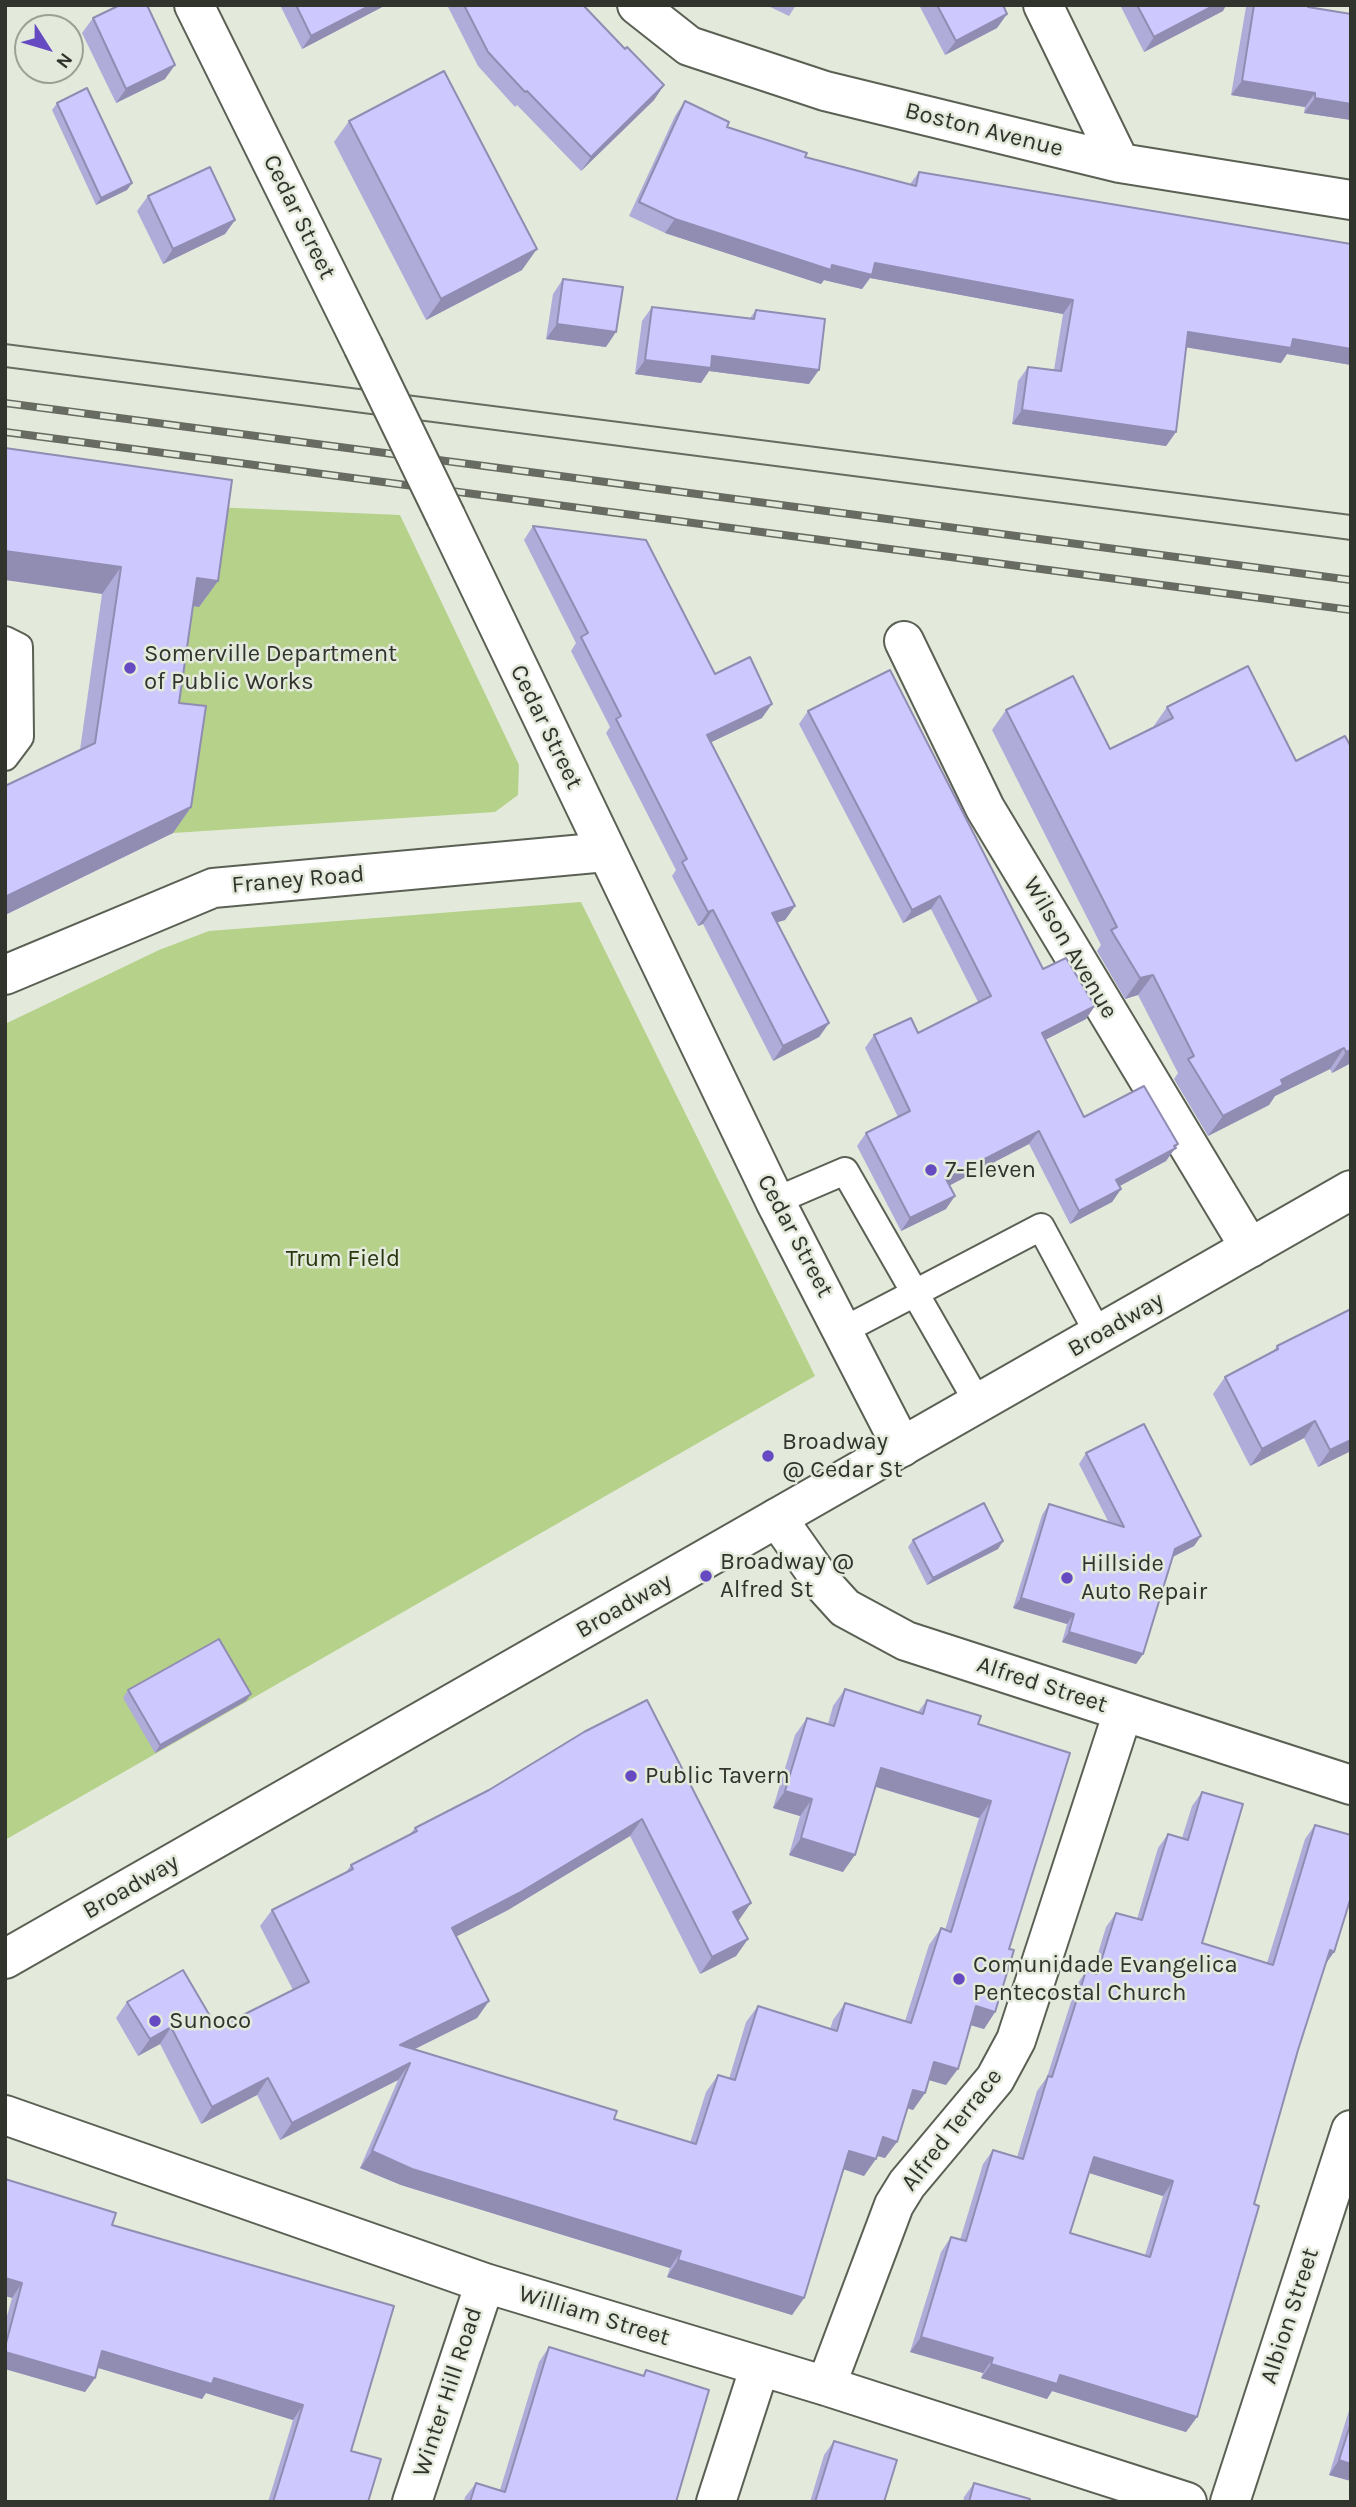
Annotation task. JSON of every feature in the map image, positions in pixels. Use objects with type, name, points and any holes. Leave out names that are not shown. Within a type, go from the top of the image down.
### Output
[{"type":"street","name":"Cedar Street","points":[[194,5],[363,346],[775,1201],[844,1329],[902,1447]]},
{"type":"street","name":"Boston Avenue","points":[[637,5],[689,46],[825,92],[1120,163],[1351,200]]},
{"type":"street","points":[[1043,5],[1120,163]]},
{"type":"street","name":"Wilson Avenue","points":[[904,641],[985,808],[1250,1248]]},
{"type":"street","name":"Franey Road","points":[[5,975],[213,888],[606,852]]},
{"type":"street","name":"Broadway","points":[[5,1959],[1351,1190]]},
{"type":"street","name":"Alfred Street","points":[[777,1518],[825,1586],[845,1608],[906,1641],[1351,1785]]},
{"type":"street","name":"Alfred Terrace","points":[[826,2386],[894,2205],[907,2184],[995,2079],[1016,2040],[1124,1712]]},
{"type":"street","name":"William Street","points":[[5,2115],[485,2283],[760,2365],[1188,2502]]},
{"type":"street","name":"Albion Street","points":[[1230,2502],[1351,2130]]},
{"type":"street","name":"Winter Hill Road","points":[[412,2502],[485,2283]]},
{"type":"street","points":[[716,2502],[760,2365]]},
{"type":"lane","points":[[5,639],[19,647],[20,737],[5,757]]},
{"type":"lane","points":[[775,1201],[845,1171],[978,1403]]},
{"type":"lane","points":[[844,1329],[1041,1227],[1099,1335]]},
{"type":"green space","points":[[213,507],[400,515],[519,765],[518,795],[495,812],[173,833],[187,733],[161,729],[178,604],[199,607]]},
{"type":"green space","name":"Trum Field","points":[[581,902],[815,1376],[5,1840],[5,1024],[159,950],[209,931]]},
{"type":"building","points":[[120,5],[147,5],[175,65],[126,89],[93,18]]},
{"type":"building","points":[[296,5],[371,5],[311,36]]},
{"type":"building","points":[[464,5],[583,5],[664,85],[591,157],[488,52]]},
{"type":"building","points":[[937,5],[1003,5],[1007,14],[956,41]]},
{"type":"building","points":[[1137,5],[1215,5],[1154,37]]},
{"type":"building","points":[[1254,5],[1308,5],[1351,14],[1351,104],[1315,98],[1315,93],[1242,81]]},
{"type":"building","points":[[444,71],[537,249],[441,299],[349,121]]},
{"type":"building","points":[[87,88],[132,183],[101,198],[57,103]]},
{"type":"building","points":[[685,101],[729,122],[727,127],[807,153],[805,157],[916,186],[919,172],[1351,244],[1351,349],[1293,339],[1291,348],[1188,332],[1176,432],[1022,410],[1028,367],[1061,371],[1073,300],[875,263],[872,275],[832,265],[831,270],[675,219],[639,202]]},
{"type":"building","points":[[210,167],[235,220],[173,249],[148,196]]},
{"type":"building","points":[[563,279],[623,287],[616,332],[557,324]]},
{"type":"building","points":[[652,307],[754,319],[756,310],[825,319],[819,370],[712,356],[711,368],[645,360]]},
{"type":"building","name":"Somerville Department of Public Works","points":[[5,448],[232,480],[218,581],[197,578],[179,703],[206,706],[191,807],[5,897],[5,786],[95,743],[121,567],[5,551]]},
{"type":"building","points":[[533,526],[646,540],[715,674],[750,657],[772,704],[707,735],[795,906],[772,913],[829,1023],[783,1046],[713,910],[708,912],[682,862],[687,859],[616,719],[621,716],[581,637],[588,633]]},
{"type":"building","points":[[1248,666],[1296,761],[1345,736],[1351,747],[1351,1050],[1346,1052],[1344,1048],[1281,1080],[1283,1085],[1223,1116],[1188,1059],[1194,1056],[1153,975],[1140,978],[1111,930],[1117,927],[1006,710],[1073,676],[1110,749],[1173,718],[1167,707]]},
{"type":"building","points":[[890,670],[1043,969],[1066,958],[1095,1006],[1042,1033],[1084,1117],[1144,1086],[1178,1144],[1174,1146],[1176,1148],[1116,1180],[1121,1189],[1079,1211],[1039,1131],[946,1179],[955,1196],[910,1218],[866,1133],[910,1111],[874,1035],[911,1018],[918,1033],[991,996],[940,896],[912,910],[808,711]]},
{"type":"building","points":[[1351,1309],[1351,1440],[1330,1450],[1315,1421],[1262,1449],[1225,1377],[1278,1349],[1277,1346]]},
{"type":"building","points":[[1144,1424],[1201,1536],[1175,1549],[1143,1654],[1069,1632],[1074,1614],[1021,1598],[1049,1504],[1124,1527],[1086,1453]]},
{"type":"building","points":[[984,1503],[1003,1541],[933,1578],[913,1540]]},
{"type":"building","points":[[219,1639],[251,1694],[160,1745],[128,1690]]},
{"type":"building","points":[[845,1689],[923,1714],[927,1700],[981,1716],[978,1724],[1070,1753],[1009,1949],[1014,1950],[995,2012],[976,2006],[958,2069],[934,2062],[925,2093],[913,2090],[897,2142],[883,2137],[876,2159],[849,2151],[804,2298],[678,2260],[681,2251],[412,2169],[372,2151],[410,2063],[292,2123],[268,2078],[212,2107],[171,2027],[150,2039],[127,2002],[183,1970],[217,2028],[309,1982],[272,1910],[353,1869],[351,1865],[417,1831],[415,1828],[489,1790],[584,1732],[647,1700],[751,1903],[733,1912],[748,1939],[712,1957],[642,1819],[519,1893],[452,1928],[489,2001],[400,2045],[617,2111],[614,2119],[696,2144],[718,2075],[735,2080],[758,2006],[837,2031],[845,2003],[911,2023],[941,1928],[951,1932],[991,1801],[881,1768],[855,1855],[801,1838],[812,1799],[785,1791],[807,1718],[834,1726]]},
{"type":"building","points":[[1202,1792],[1243,1804],[1202,1943],[1273,1965],[1315,1825],[1351,1835],[1351,1897],[1334,1952],[1330,1950],[1298,2050],[1254,2204],[1259,2206],[1197,2417],[1060,2375],[1057,2384],[991,2364],[993,2358],[921,2337],[951,2237],[966,2241],[993,2150],[1023,2159],[1048,2076],[1052,2077],[1086,1971],[1097,1974],[1116,1913],[1142,1920],[1168,1834],[1188,1840]],"holes":[[[1094,2157],[1173,2181],[1150,2257],[1070,2233]]]},
{"type":"building","points":[[5,2179],[116,2213],[112,2225],[394,2306],[351,2451],[381,2459],[368,2502],[273,2502],[303,2405],[214,2378],[212,2384],[102,2351],[95,2378],[5,2352],[22,2283],[5,2278]]},
{"type":"building","points":[[549,2347],[644,2376],[646,2370],[709,2390],[676,2502],[470,2502],[476,2483],[505,2492]]},
{"type":"building","points":[[1351,2422],[1351,2464],[1339,2460]]},
{"type":"building","points":[[834,2441],[897,2460],[884,2502],[815,2502]]},
{"type":"building","points":[[974,2483],[1030,2499],[1029,2502],[969,2502]]},
{"type":"tram line","points":[[5,344],[1351,515]]},
{"type":"tram line","points":[[5,367],[1351,540]]},
{"type":"railway","points":[[5,403],[1351,580]]},
{"type":"railway","points":[[5,432],[1351,610]]},
{"type":"place","name":"Somerville Department of Public Works","points":[[130,668]]},
{"type":"place","name":"7-Eleven","points":[[931,1170]]},
{"type":"place","name":"Broadway @ Cedar St","points":[[768,1456]]},
{"type":"place","name":"Broadway @ Alfred St","points":[[706,1576]]},
{"type":"place","name":"Hillside Auto Repair","points":[[1067,1578]]},
{"type":"place","name":"Public Tavern","points":[[631,1776]]},
{"type":"place","name":"Comunidade Evangelica Pentecostal Church","points":[[959,1979]]},
{"type":"place","name":"Sunoco","points":[[155,2021]]}]
